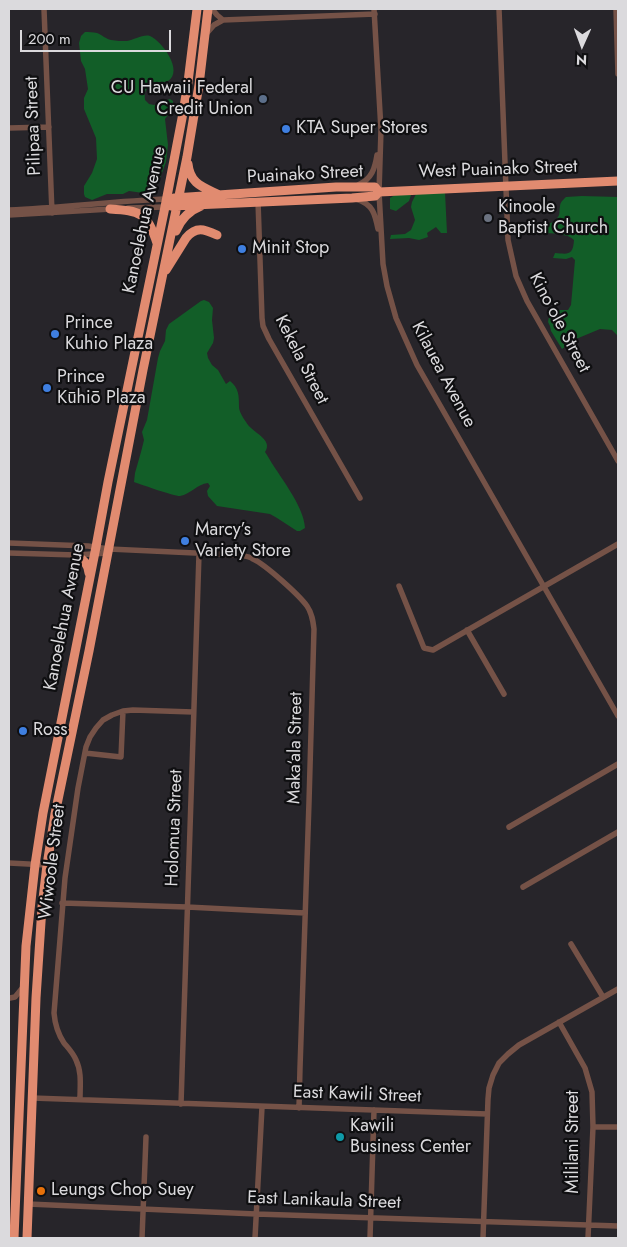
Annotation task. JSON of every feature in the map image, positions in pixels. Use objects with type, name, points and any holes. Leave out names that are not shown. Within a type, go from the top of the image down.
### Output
[{"type":"highway","name":"Kanoelehua Avenue","points":[[14,1238],[12,1198],[19,1111],[26,946],[42,813],[166,203],[188,82],[197,9]]},
{"type":"highway","name":"Kanoelehua Avenue","points":[[27,1238],[38,952],[47,865],[55,814],[187,157],[199,85],[208,9]]},
{"type":"highway","points":[[187,157],[188,170],[194,181],[198,185],[219,195]]},
{"type":"highway","name":"West Puainako Street","points":[[379,192],[618,181]]},
{"type":"highway","name":"Puainako Street","points":[[166,203],[219,195],[258,197],[352,198],[375,196],[379,192],[374,188],[310,188],[258,197],[210,204],[178,202]]},
{"type":"highway","points":[[166,255],[179,223],[184,216],[199,207],[210,204]]},
{"type":"highway","points":[[110,209],[130,210],[141,215],[150,224],[158,244]]},
{"type":"highway","points":[[162,277],[190,233],[204,230],[216,235]]},
{"type":"highway","points":[[76,556],[84,560],[90,576]]},
{"type":"highway","points":[[20,1082],[26,1095],[32,1098]]},
{"type":"highway","points":[[19,1111],[22,1104],[32,1098]]},
{"type":"highway","points":[[9,1206],[14,1221]]},
{"type":"street","name":"Pilipaa Street","points":[[44,9],[52,210]]},
{"type":"street","points":[[212,9],[223,20]]},
{"type":"street","name":"Kinoʻole Street","points":[[499,9],[507,229],[516,276],[527,301],[618,461]]},
{"type":"street","points":[[616,9],[618,74]]},
{"type":"street","points":[[205,39],[211,27],[223,20],[374,11]]},
{"type":"street","name":"Kilauea Avenue","points":[[374,11],[381,130],[379,192],[382,251],[387,286],[396,318],[417,365],[618,716]]},
{"type":"street","points":[[9,128],[48,127]]},
{"type":"street","points":[[352,187],[365,182],[374,171],[381,130]]},
{"type":"street","name":"Kekela Street","points":[[258,197],[263,326],[360,498]]},
{"type":"street","points":[[352,198],[368,204],[374,212],[382,251]]},
{"type":"street","name":"Puainako Street","points":[[9,215],[110,202],[166,203]]},
{"type":"street","name":"Puainako Street","points":[[9,210],[110,209],[166,203]]},
{"type":"street","points":[[9,543],[43,544],[96,551]]},
{"type":"street","points":[[399,586],[424,648],[433,650],[618,544]]},
{"type":"street","points":[[9,553],[76,556],[96,551]]},
{"type":"street","name":"Maka‘ala Street","points":[[96,551],[238,555],[251,558],[262,564],[296,594],[307,606],[313,618],[310,783],[299,1108]]},
{"type":"street","name":"Holomua Street","points":[[180,1104],[199,554]]},
{"type":"street","points":[[467,630],[504,694]]},
{"type":"street","name":"Wiwoole Street","points":[[80,1100],[79,1069],[72,1053],[59,1036],[54,1013],[62,903],[85,753],[90,737],[99,724],[112,715],[134,710],[193,712]]},
{"type":"street","points":[[85,753],[121,757],[123,712]]},
{"type":"street","points":[[509,827],[618,764]]},
{"type":"street","points":[[523,887],[618,832]]},
{"type":"street","points":[[9,864],[47,865]]},
{"type":"street","points":[[62,903],[305,913]]},
{"type":"street","points":[[571,944],[603,997]]},
{"type":"street","points":[[9,998],[15,997],[24,986]]},
{"type":"street","points":[[483,1238],[487,1114],[491,1080],[496,1068],[502,1059],[519,1045],[618,989]]},
{"type":"street","points":[[9,998],[23,1008]]},
{"type":"street","name":"Mililani Street","points":[[559,1022],[585,1068],[592,1092],[588,1238]]},
{"type":"street","name":"East Kawili Street","points":[[32,1098],[487,1114]]},
{"type":"street","points":[[255,1238],[262,1107]]},
{"type":"street","points":[[370,1238],[374,1110]]},
{"type":"street","points":[[592,1126],[618,1128]]},
{"type":"street","points":[[142,1238],[146,1137]]},
{"type":"street","name":"East Lanikaula Street","points":[[28,1204],[618,1226]]},
{"type":"green space","points":[[85,32],[97,33],[117,41],[150,36],[160,44],[170,57],[174,70],[172,76],[168,81],[153,82],[145,92],[145,100],[149,104],[154,105],[170,99],[173,101],[173,108],[165,119],[168,145],[166,162],[160,178],[151,181],[149,187],[143,193],[129,191],[123,194],[107,194],[92,200],[85,197],[84,186],[92,173],[97,159],[96,138],[84,109],[84,98],[88,89],[79,43],[81,36]]},
{"type":"green space","points":[[445,192],[447,233],[441,233],[436,227],[427,233],[428,237],[419,240],[409,238],[390,239],[391,235],[405,234],[411,230],[415,220],[411,207],[416,194]]},
{"type":"green space","points":[[395,195],[411,195],[409,201],[396,211],[390,209],[390,198]]},
{"type":"green space","points":[[566,197],[618,197],[618,336],[612,330],[600,329],[576,339],[562,349],[548,322],[549,317],[560,310],[568,310],[571,305],[575,260],[572,257],[566,259],[553,258],[555,253],[569,253],[574,240],[559,234],[530,233],[526,230],[526,226],[544,225],[553,222],[557,219],[562,201]]},
{"type":"green space","points":[[204,300],[209,302],[213,308],[214,338],[207,353],[208,358],[226,384],[230,381],[235,386],[239,396],[239,409],[242,417],[267,443],[265,452],[290,490],[304,519],[305,528],[300,531],[270,514],[217,506],[208,496],[207,491],[210,486],[208,483],[180,496],[134,482],[144,440],[142,432],[147,420],[158,358],[165,341],[166,330],[169,324]]},
{"type":"place","name":"CU Hawaii Federal Credit Union","points":[[263,99]]},
{"type":"place","name":"KTA Super Stores","points":[[286,129]]},
{"type":"place","name":"Kinoole Baptist Church","points":[[488,218]]},
{"type":"place","name":"Minit Stop","points":[[242,249]]},
{"type":"place","name":"Prince Kuhio Plaza","points":[[55,334]]},
{"type":"place","name":"Prince Kūhiō Plaza","points":[[47,388]]},
{"type":"place","name":"Marcy’s Variety Store","points":[[185,541]]},
{"type":"place","name":"Ross","points":[[23,731]]},
{"type":"place","name":"Kawili Business Center","points":[[340,1137]]},
{"type":"place","name":"Leungs Chop Suey","points":[[41,1191]]}]
